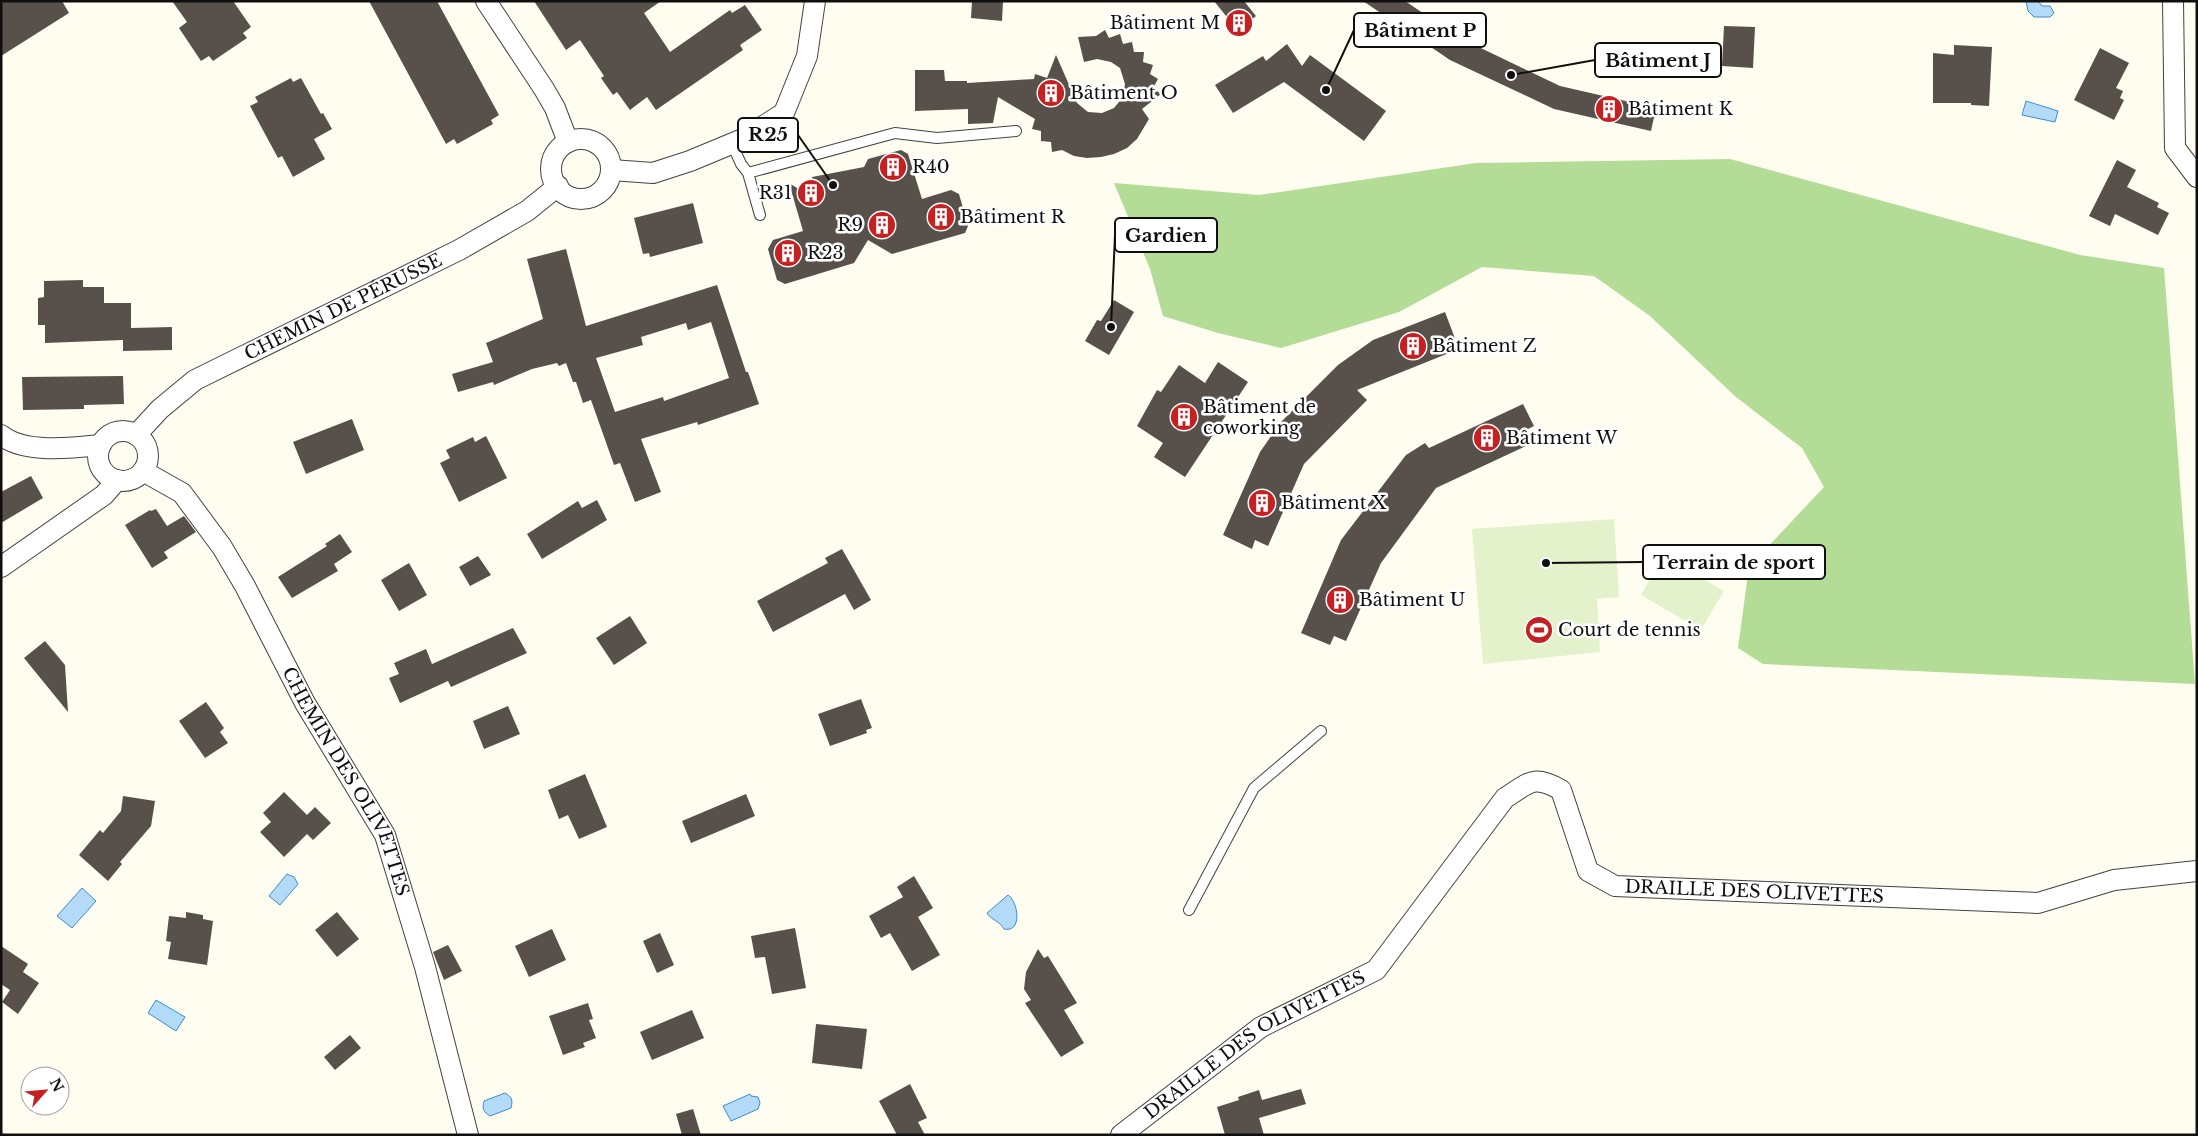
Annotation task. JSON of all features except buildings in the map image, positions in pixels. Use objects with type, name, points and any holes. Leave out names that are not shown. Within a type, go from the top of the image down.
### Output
[{"type":"street","points":[[486,1],[544,88],[555,108],[568,142]]},
{"type":"street","points":[[611,170],[653,173],[690,162],[743,139],[784,113],[807,56],[815,1]]},
{"type":"street","points":[[2172,1],[2175,148],[2197,177]]},
{"type":"street","points":[[588,139],[598,144],[605,151],[610,160],[611,170],[609,180],[603,189],[595,195],[585,198],[574,198],[558,186],[553,177],[551,167],[554,157],[560,148],[568,142],[588,139]]},
{"type":"street","name":"CHEMIN DE PÉRUSSE","points":[[136,435],[160,410],[195,380],[459,250],[527,211],[558,186]]},
{"type":"street","points":[[128,432],[136,435],[144,443],[147,451],[147,464],[143,472],[132,480],[117,480],[109,477],[103,471],[99,462],[98,454],[101,445],[113,434],[128,432]]},
{"type":"street","points":[[1,435],[9,441],[53,449],[101,445]]},
{"type":"street","name":"CHEMIN DES OLIVETTES","points":[[143,472],[182,493],[222,547],[305,703],[385,835],[425,967],[468,1135]]},
{"type":"street","points":[[1,567],[104,495],[117,480]]},
{"type":"street","name":"DRAILLE DES OLIVETTES","points":[[1121,1135],[1261,1027],[1376,970],[1505,798],[1532,781],[1546,782],[1561,790],[1588,871],[1615,886],[2038,903],[2114,880],[2197,871]]},
{"type":"lane","points":[[748,173],[895,133],[937,138],[1016,130]]},
{"type":"lane","points":[[732,144],[741,164],[748,173],[760,215]]},
{"type":"lane","points":[[1189,910],[1254,788],[1320,731]]},
{"type":"green space","points":[[1730,159],[2080,255],[2164,268],[2195,684],[1763,664],[1738,648],[1749,567],[1824,487],[1802,448],[1736,397],[1650,316],[1594,276],[1482,267],[1399,312],[1281,348],[1218,333],[1163,316],[1150,269],[1114,183],[1259,195],[1476,163]]},
{"type":"green space","points":[[1614,519],[1619,597],[1597,599],[1600,652],[1483,664],[1472,529]]},
{"type":"green space","points":[[1663,556],[1724,591],[1701,630],[1641,595]]},
{"type":"water","points":[[2026,1],[2038,1],[2042,6],[2050,6],[2054,13],[2050,17],[2034,17],[2028,11]]},
{"type":"water","points":[[2026,101],[2058,111],[2055,122],[2022,115]]},
{"type":"water","points":[[287,874],[294,877],[298,884],[280,905],[269,896]]},
{"type":"water","points":[[82,888],[96,901],[72,928],[57,916]]},
{"type":"water","points":[[1008,895],[1014,903],[1017,916],[1014,926],[1010,929],[1004,929],[987,913]]},
{"type":"water","points":[[156,1000],[185,1017],[176,1031],[148,1013]]},
{"type":"water","points":[[505,1093],[511,1099],[511,1108],[490,1116],[484,1111],[484,1101]]},
{"type":"water","points":[[750,1094],[751,1096],[758,1097],[760,1103],[758,1109],[731,1121],[723,1106]]},
{"type":"place","name":"Bâtiment M","points":[[1239,23]]},
{"type":"place","name":"Bâtiment J","points":[[1511,75]]},
{"type":"place","name":"Bâtiment P","points":[[1326,90]]},
{"type":"place","name":"Bâtiment O","points":[[1051,93]]},
{"type":"place","name":"Bâtiment K","points":[[1609,109]]},
{"type":"place","name":"R40","points":[[893,167]]},
{"type":"place","name":"R25","points":[[833,185]]},
{"type":"place","name":"R31","points":[[811,193]]},
{"type":"place","name":"Bâtiment R","points":[[941,217]]},
{"type":"place","name":"R9","points":[[882,225]]},
{"type":"place","name":"R23","points":[[788,253]]},
{"type":"place","name":"Gardien","points":[[1111,327]]},
{"type":"place","name":"Bâtiment Z","points":[[1413,346]]},
{"type":"place","name":"Bâtiment de coworking","points":[[1184,417]]},
{"type":"place","name":"Bâtiment W","points":[[1487,438]]},
{"type":"place","name":"Bâtiment X","points":[[1262,503]]},
{"type":"place","name":"Terrain de sport","points":[[1546,563]]},
{"type":"place","name":"Bâtiment U","points":[[1340,600]]},
{"type":"place","name":"Court de tennis","points":[[1539,630]]}]
